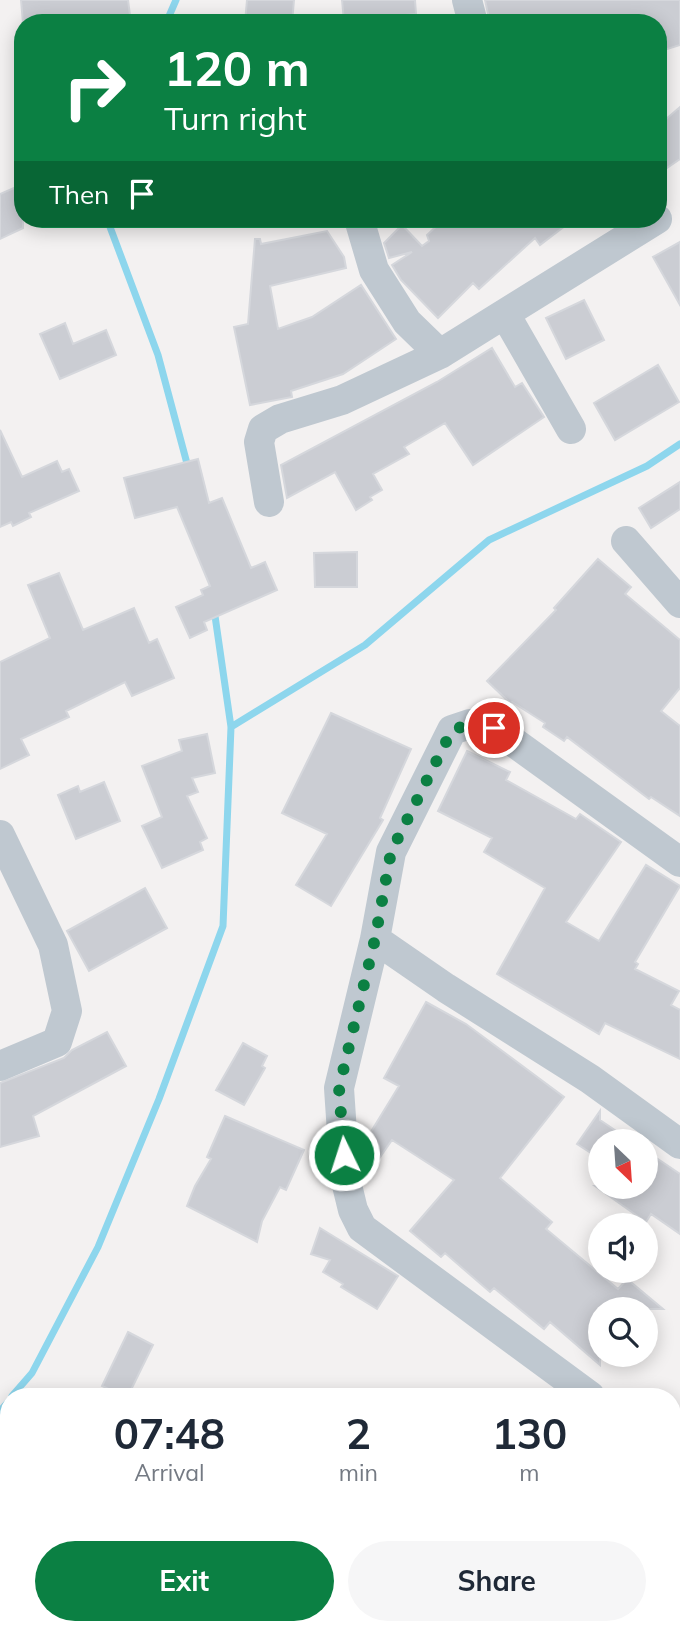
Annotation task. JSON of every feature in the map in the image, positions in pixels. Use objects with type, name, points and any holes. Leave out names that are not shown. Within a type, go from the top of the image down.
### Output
[{"type":"street","points":[[362,228],[374,270],[407,322],[440,354]]},
{"type":"street","points":[[269,502],[259,442],[263,429],[280,419],[342,400],[440,354],[641,228]]},
{"type":"street","points":[[505,314],[571,429]]},
{"type":"street","points":[[626,541],[680,603]]},
{"type":"street","points":[[579,1388],[362,1228],[353,1210],[345,1177],[339,1088],[375,939],[391,852],[452,730],[470,724],[494,728],[680,862]]},
{"type":"street","points":[[0,835],[54,945],[66,1011],[57,1042],[0,1066]]},
{"type":"street","points":[[375,939],[446,988],[590,1079],[680,1144]]},
{"type":"building","points":[[21,0],[128,0],[130,14],[22,14]]},
{"type":"building","points":[[247,0],[294,0],[293,14],[246,14]]},
{"type":"building","points":[[342,0],[415,0],[416,14],[343,14]]},
{"type":"building","points":[[485,0],[680,0],[680,45],[667,49],[667,14],[488,14]]},
{"type":"building","points":[[680,107],[680,159],[667,168],[667,118]]},
{"type":"building","points":[[14,188],[14,228],[23,228],[0,239],[0,194]]},
{"type":"building","points":[[399,228],[405,228],[422,246],[429,241],[427,235],[434,228],[562,228],[540,245],[535,238],[479,289],[473,283],[438,318],[401,280],[392,265],[412,252],[389,258],[384,243]]},
{"type":"building","points":[[327,231],[344,257],[346,268],[270,286],[278,329],[312,317],[361,285],[396,339],[343,374],[291,391],[292,397],[250,405],[234,327],[248,324],[255,239],[260,239],[261,244]]},
{"type":"building","points":[[680,242],[680,305],[653,257]]},
{"type":"building","points":[[584,300],[604,340],[566,359],[546,318]]},
{"type":"building","points":[[65,323],[73,344],[106,330],[116,355],[60,379],[40,334]]},
{"type":"building","points":[[492,348],[515,387],[522,383],[544,417],[473,465],[445,423],[404,447],[409,454],[373,474],[382,490],[356,510],[335,472],[287,498],[281,465],[437,382]]},
{"type":"building","points":[[658,365],[679,402],[615,440],[594,403]]},
{"type":"building","points":[[0,430],[22,477],[57,461],[62,472],[69,469],[79,491],[29,513],[31,517],[13,526],[11,522],[0,527]]},
{"type":"building","points":[[198,459],[209,503],[222,498],[251,568],[265,562],[277,590],[204,622],[207,630],[190,638],[176,607],[203,595],[201,590],[210,586],[177,507],[135,518],[124,478]]},
{"type":"building","points":[[680,482],[680,509],[651,528],[639,508]]},
{"type":"building","points":[[357,552],[357,587],[315,587],[314,553]]},
{"type":"building","points":[[598,559],[631,587],[625,594],[680,640],[680,688],[661,711],[680,726],[680,816],[651,797],[649,799],[567,737],[564,741],[543,727],[545,723],[510,703],[487,681],[556,610],[554,608]]},
{"type":"building","points":[[59,573],[83,630],[134,608],[149,643],[157,639],[174,678],[132,696],[125,682],[66,711],[69,717],[21,739],[29,755],[0,769],[0,662],[50,638],[28,585]]},
{"type":"building","points":[[331,713],[411,749],[380,818],[383,820],[331,906],[296,885],[327,834],[282,813]]},
{"type":"building","points":[[207,734],[215,773],[192,778],[198,792],[187,796],[207,838],[200,842],[203,850],[162,868],[142,826],[162,817],[142,766],[182,751],[179,740]]},
{"type":"building","points":[[467,751],[510,772],[506,780],[576,819],[580,814],[621,842],[566,922],[599,941],[646,865],[680,886],[635,962],[638,964],[635,969],[679,991],[671,1005],[680,1010],[680,1059],[605,1023],[599,1034],[497,974],[545,888],[484,852],[492,838],[438,811]]},
{"type":"building","points":[[104,782],[120,821],[76,839],[58,795],[78,786],[80,792]]},
{"type":"building","points":[[145,888],[167,928],[89,971],[67,931]]},
{"type":"building","points":[[426,1002],[466,1024],[564,1097],[500,1178],[552,1222],[546,1229],[588,1264],[588,1283],[611,1283],[618,1289],[623,1283],[632,1283],[649,1297],[588,1297],[588,1355],[550,1322],[544,1329],[494,1288],[490,1292],[445,1253],[441,1257],[410,1231],[454,1180],[392,1140],[378,1160],[361,1148],[399,1086],[384,1078]]},
{"type":"building","points":[[107,1032],[126,1066],[33,1116],[39,1136],[0,1147],[0,1083],[64,1058],[72,1050]]},
{"type":"building","points":[[243,1043],[267,1056],[262,1066],[265,1068],[244,1105],[216,1090]]},
{"type":"building","points":[[600,1111],[600,1120],[613,1129],[588,1129],[588,1151],[577,1144]]},
{"type":"building","points":[[225,1116],[304,1150],[286,1190],[280,1187],[262,1221],[257,1242],[187,1206],[211,1159],[207,1157]]},
{"type":"building","points":[[658,1159],[680,1174],[680,1234],[658,1219],[658,1213],[633,1213],[613,1199],[658,1199]]},
{"type":"building","points":[[320,1228],[398,1276],[377,1309],[341,1287],[343,1284],[323,1272],[330,1260],[311,1254]]},
{"type":"building","points":[[128,1332],[153,1345],[132,1388],[102,1386]]},
{"type":"waterway","points":[[170,14],[176,0]]},
{"type":"waterway","points":[[110,228],[158,355],[189,471]]},
{"type":"waterway","points":[[231,727],[365,645],[489,540],[647,466],[680,444]]},
{"type":"waterway","points":[[19,1388],[32,1373],[98,1247],[159,1099],[223,926],[231,727],[214,609]]},
{"type":"route","points":[[344,1155],[339,1088],[375,939],[391,852],[452,730],[470,724],[494,728]]}]
